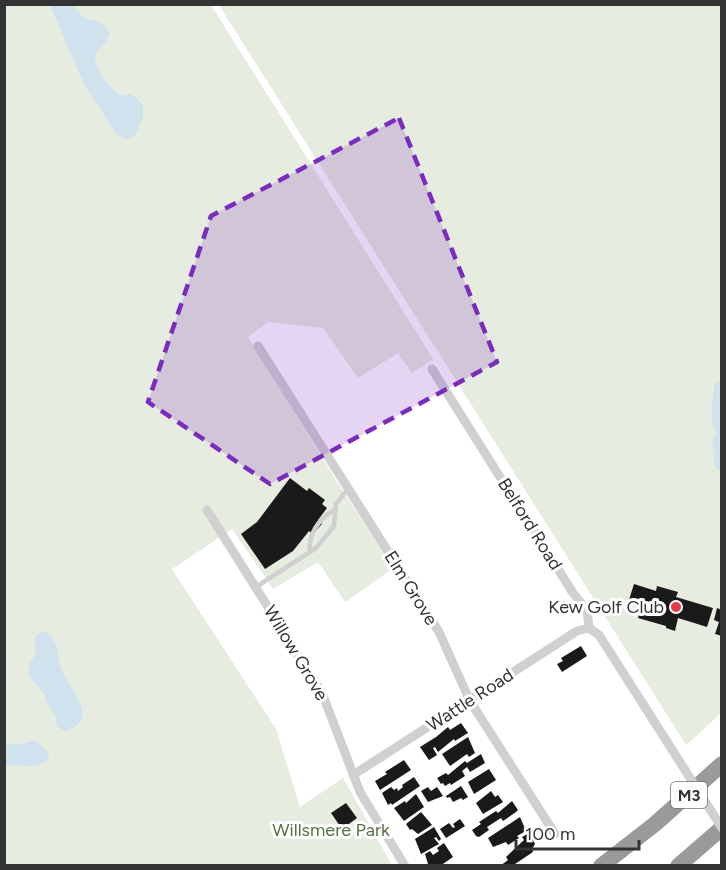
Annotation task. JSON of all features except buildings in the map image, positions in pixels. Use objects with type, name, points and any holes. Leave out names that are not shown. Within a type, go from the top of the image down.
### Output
[{"type":"highway","name":"M3","points":[[601,866],[655,824],[722,764]]},
{"type":"highway","name":"M3","points":[[678,866],[722,828]]},
{"type":"street","name":"Elm Grove","points":[[258,346],[439,632],[470,701],[555,834]]},
{"type":"street","name":"Belford Road","points":[[432,369],[573,594],[587,610],[589,628],[599,635],[722,828]]},
{"type":"street","name":"Willow Grove","points":[[207,510],[322,693],[360,792],[405,866]]},
{"type":"street","name":"Wattle Road","points":[[353,775],[577,631],[589,628]]},
{"type":"lane","points":[[256,587],[316,548],[334,526],[336,504],[349,489]]},
{"type":"lane","points":[[310,552],[309,543],[312,533],[326,514],[335,510]]},
{"type":"highlighted area","points":[[399,118],[497,362],[270,484],[148,402],[211,216]]},
{"type":"green space","name":"Willsmere Park","points":[[5,5],[211,5],[433,359],[412,373],[398,353],[358,378],[323,328],[268,322],[248,337],[336,480],[394,568],[345,602],[318,562],[273,589],[232,529],[172,569],[276,729],[300,807],[343,778],[392,865],[5,866]]},
{"type":"green space","name":"Kew Golf Club","points":[[219,5],[721,5],[722,712],[686,745]]},
{"type":"water","points":[[50,5],[72,5],[85,19],[94,20],[108,30],[110,34],[96,54],[95,61],[104,78],[117,93],[130,94],[141,103],[143,113],[135,136],[127,139],[117,135],[83,82]]},
{"type":"water","points":[[721,383],[721,472],[716,469],[713,458],[715,451],[712,444],[717,433],[712,416],[714,384]]},
{"type":"water","points":[[43,631],[52,637],[64,676],[80,702],[82,718],[77,725],[66,731],[57,727],[55,715],[45,695],[29,676],[29,665],[36,653],[34,640]]},
{"type":"water","points":[[34,741],[44,748],[49,759],[34,766],[5,766],[5,744]]},
{"type":"place","name":"Kew Golf Club","points":[[676,607]]}]
